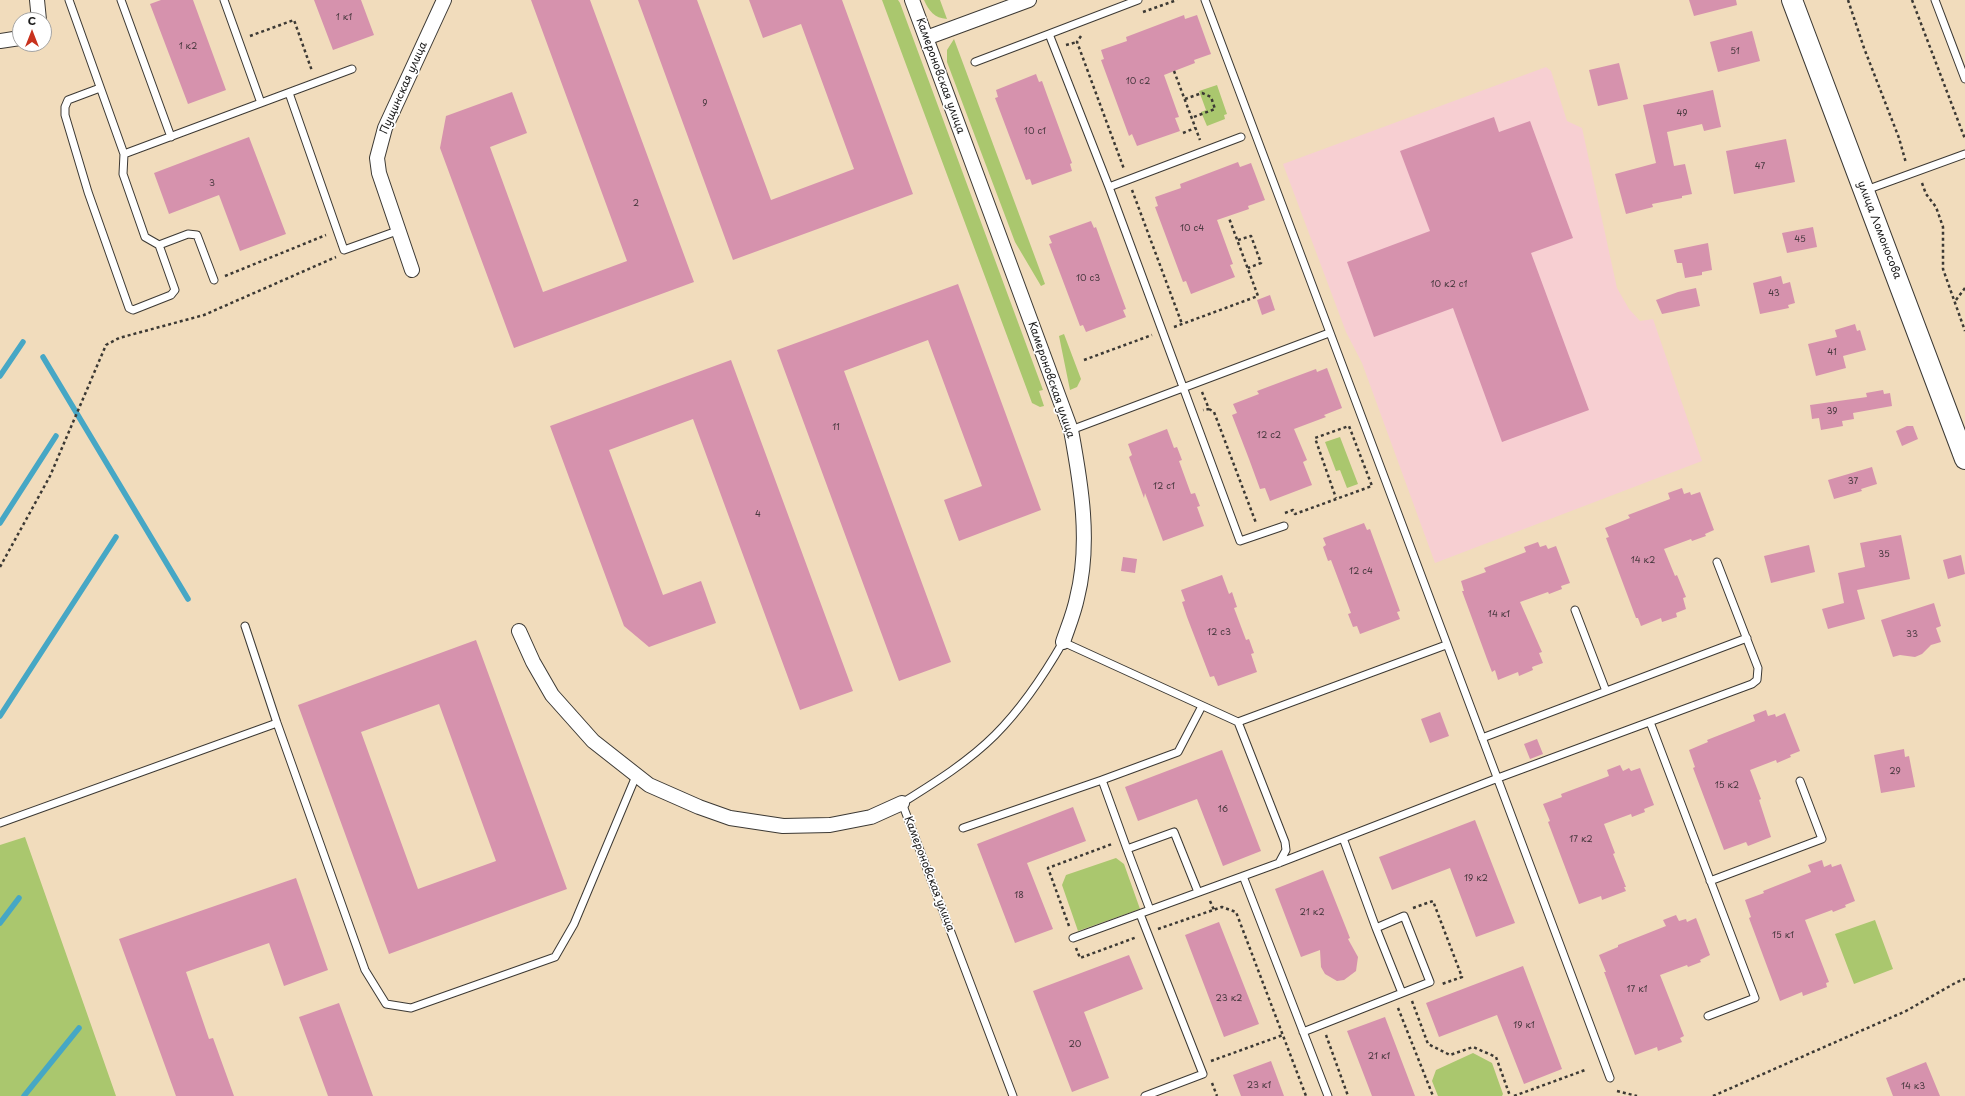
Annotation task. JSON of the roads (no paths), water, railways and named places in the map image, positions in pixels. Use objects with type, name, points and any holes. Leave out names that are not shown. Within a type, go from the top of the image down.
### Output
[{"type":"street","points":[[37,0],[39,12]]},
{"type":"street","name":"Пущинская улица","points":[[412,270],[378,174],[379,146],[385,128],[444,0]]},
{"type":"street","name":"Камероновская улица","points":[[912,0],[1071,430],[1082,505],[1083,560],[1077,597],[1063,642]]},
{"type":"street","points":[[926,38],[1029,0]]},
{"type":"street","name":"улица Ломоносова","points":[[1792,0],[1965,459]]},
{"type":"street","points":[[0,41],[12,39]]},
{"type":"street","points":[[519,631],[533,662],[552,695],[593,741],[649,785],[730,818],[783,826],[830,825],[871,817],[902,803]]},
{"type":"lane","points":[[69,0],[124,154],[122,174],[145,237],[159,245],[175,290],[171,295],[133,310],[129,308],[88,192],[65,115],[65,107],[68,100],[100,88]]},
{"type":"lane","points":[[121,0],[171,137]]},
{"type":"lane","points":[[224,0],[261,103]]},
{"type":"lane","points":[[976,62],[1138,0]]},
{"type":"lane","points":[[1205,0],[1446,645],[1498,778],[1610,1078]]},
{"type":"lane","points":[[1935,0],[1965,79]]},
{"type":"lane","points":[[1049,34],[1108,187],[1240,541],[1284,526]]},
{"type":"lane","points":[[124,154],[352,69]]},
{"type":"lane","points":[[289,93],[344,250],[397,231]]},
{"type":"lane","points":[[1108,187],[1241,137]]},
{"type":"lane","points":[[1864,191],[1965,154]]},
{"type":"lane","points":[[159,245],[188,234],[197,235],[214,280]]},
{"type":"lane","points":[[1071,430],[1329,333]]},
{"type":"lane","points":[[1073,938],[1280,863],[1498,778],[1752,684],[1757,680],[1758,668],[1717,562]]},
{"type":"lane","points":[[1575,610],[1606,691]]},
{"type":"lane","points":[[245,626],[276,723],[365,970],[386,1004],[410,1008],[555,957],[574,924],[636,776]]},
{"type":"lane","points":[[1482,738],[1747,638]]},
{"type":"lane","points":[[1063,642],[1238,722],[1446,645]]},
{"type":"lane","name":"Камероновская улица","points":[[1013,1096],[902,803],[947,775],[995,735],[1045,674],[1063,642]]},
{"type":"lane","points":[[964,828],[1178,752],[1202,706]]},
{"type":"lane","points":[[1238,722],[1284,842],[1286,850],[1280,863]]},
{"type":"lane","points":[[1650,722],[1755,998],[1708,1016]]},
{"type":"lane","points":[[0,823],[276,723]]},
{"type":"lane","points":[[1102,780],[1150,910]]},
{"type":"lane","points":[[1710,881],[1822,839],[1800,781]]},
{"type":"lane","points":[[1127,849],[1174,832],[1198,892]]},
{"type":"lane","points":[[1343,838],[1376,928],[1405,992]]},
{"type":"lane","points":[[1243,876],[1328,1096]]},
{"type":"lane","points":[[1140,914],[1203,1074],[1145,1096]]},
{"type":"lane","points":[[1303,1032],[1430,982],[1404,916],[1376,928]]},
{"type":"waterway","points":[[0,376],[23,342]]},
{"type":"waterway","points":[[43,357],[188,599]]},
{"type":"waterway","points":[[0,523],[56,436]]},
{"type":"waterway","points":[[0,716],[116,537]]},
{"type":"waterway","points":[[0,923],[19,898]]},
{"type":"waterway","points":[[24,1096],[79,1028]]}]
